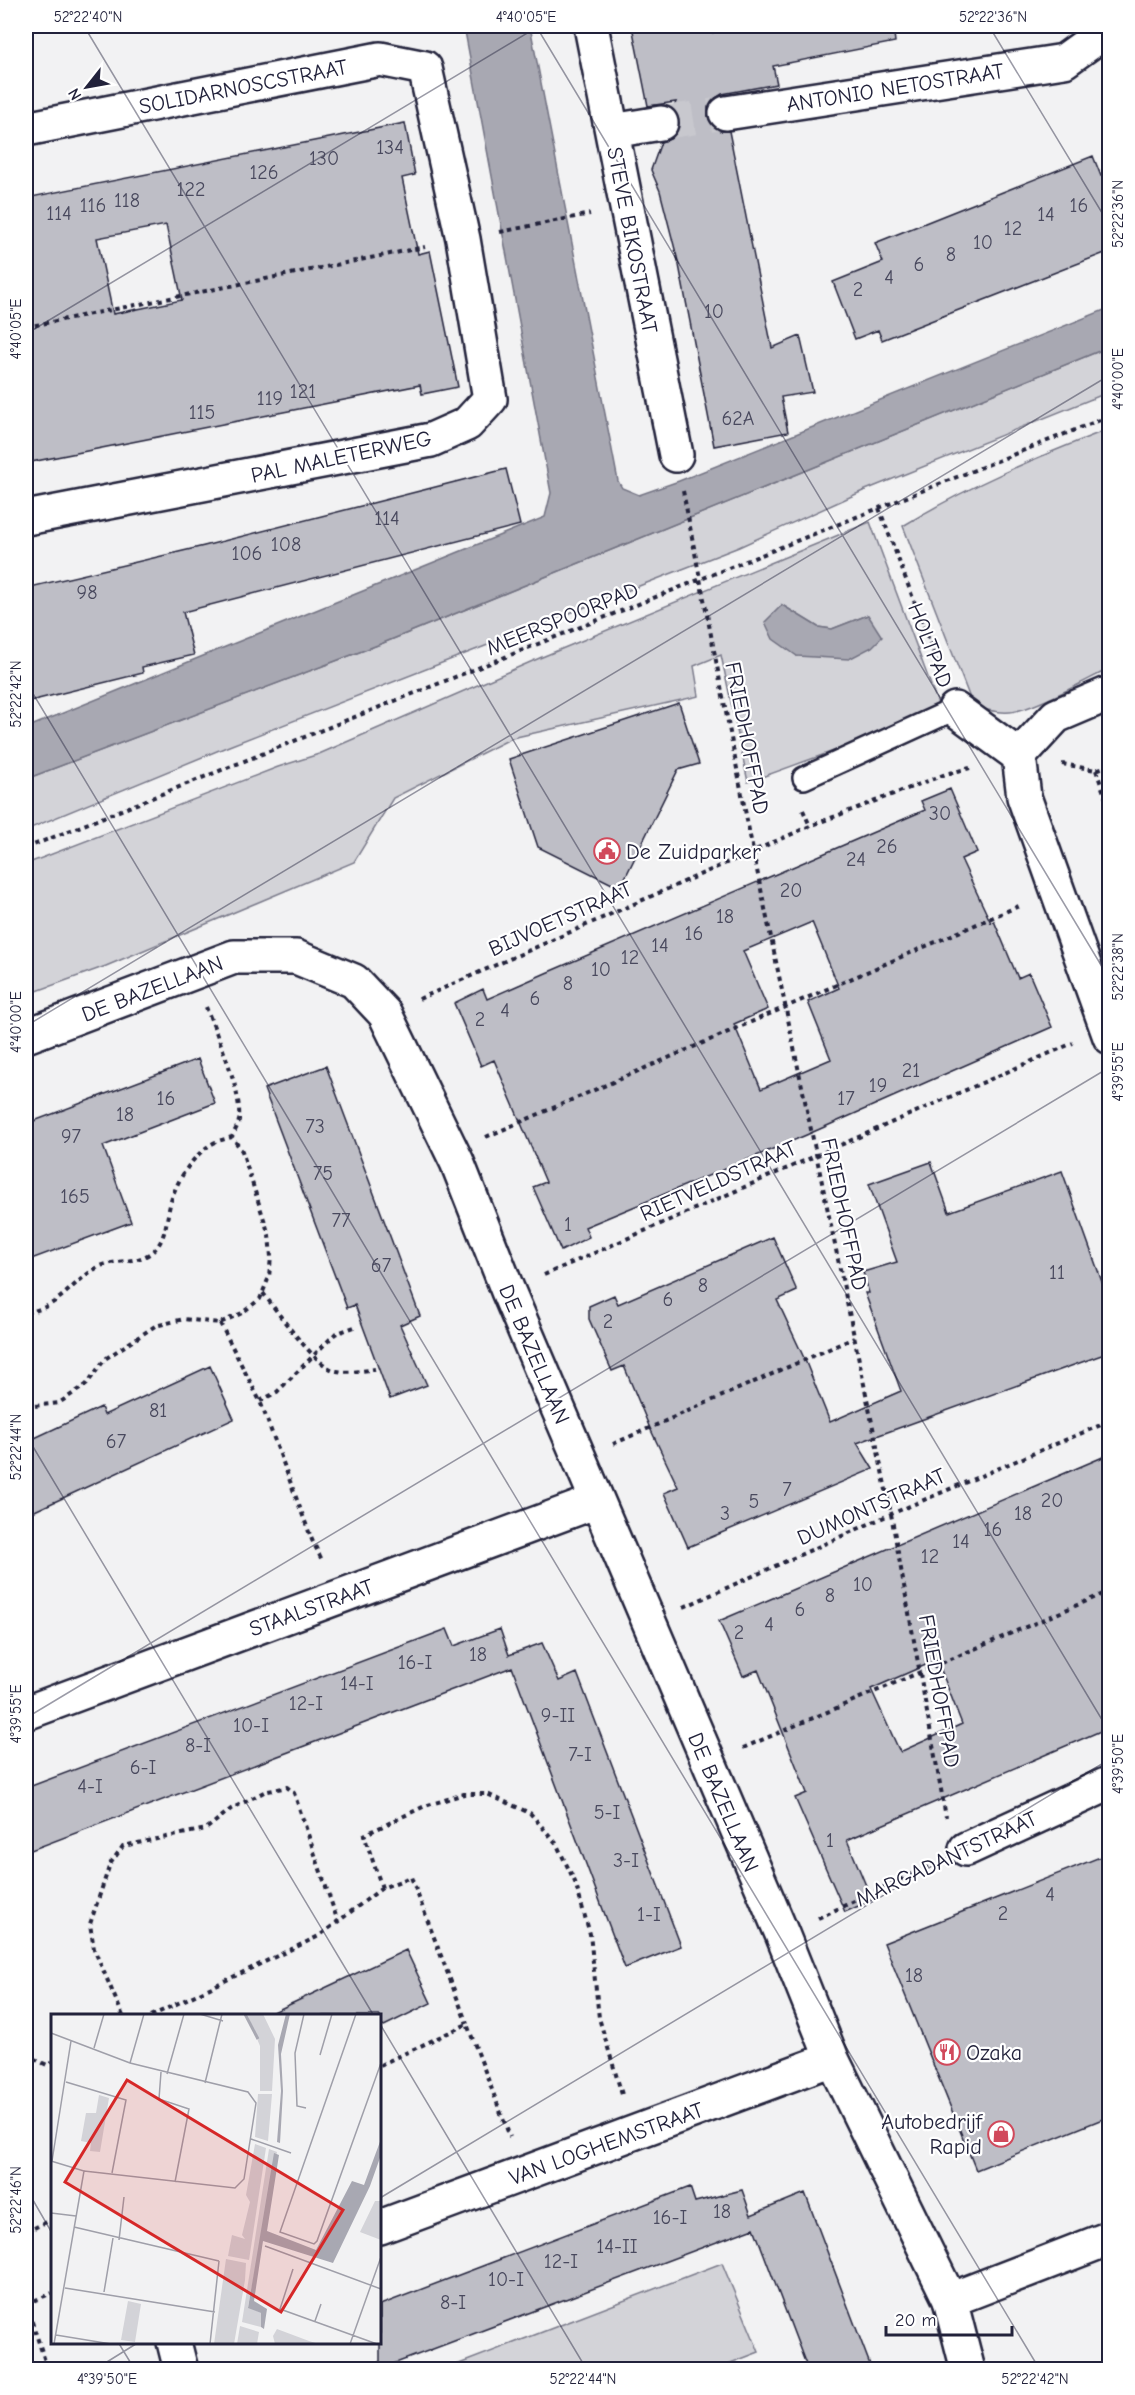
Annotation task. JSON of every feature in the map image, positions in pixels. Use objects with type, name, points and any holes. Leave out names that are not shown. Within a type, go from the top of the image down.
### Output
[{"type":"street","name":"STEVE BIKOSTRAAT","points":[[591,26],[676,455]]},
{"type":"street","name":"ANTONIO NETOSTRAAT","points":[[726,113],[1065,61],[1110,28]]},
{"type":"street","name":"SOLIDARNOSCSTRAAT","points":[[26,129],[380,58],[425,68]]},
{"type":"street","name":"PAL MALETERWEG","points":[[26,518],[431,440],[467,424],[490,399],[473,237],[425,68]]},
{"type":"street","points":[[612,131],[661,123]]},
{"type":"street","points":[[1108,1033],[1024,797],[1019,756],[1056,716],[1110,693]]},
{"type":"street","name":"HOLTPAD","points":[[955,709],[1019,756]]},
{"type":"street","name":"DE BAZELLAAN","points":[[26,1036],[234,957],[296,957],[354,981],[385,1014],[452,1152],[647,1623],[782,1934],[832,2059],[950,2300],[968,2370]]},
{"type":"street","name":"STAALSTRAAT","points":[[26,1713],[597,1501]]},
{"type":"street","name":"MARGADANTSTRAAT","points":[[959,1852],[1110,1783]]},
{"type":"street","name":"VAN LOGHEMSTRAAT","points":[[381,2227],[832,2059]]},
{"type":"street","points":[[950,2300],[1110,2238]]},
{"type":"street","points":[[174,2344],[181,2370]]},
{"type":"lane","points":[[804,778],[955,709]]},
{"type":"path","points":[[26,327],[585,215]]},
{"type":"path","name":"MEERSPOORPAD","points":[[26,848],[1110,416]]},
{"type":"path","name":"HOLTPAD","points":[[879,508],[955,709]]},
{"type":"path","points":[[691,532],[701,580]]},
{"type":"path","name":"FRIEDHOFFPAD","points":[[701,580],[753,851],[891,1514],[920,1672],[959,1852]]},
{"type":"path","name":"BIJVOETSTRAAT","points":[[385,1014],[810,826],[946,774],[1019,756]]},
{"type":"path","points":[[1095,770],[1110,810]]},
{"type":"path","points":[[452,1152],[1057,889]]},
{"type":"path","points":[[26,1312],[54,1303],[94,1269],[109,1262],[133,1260],[152,1252],[164,1234],[171,1199],[181,1177],[194,1160],[211,1144],[232,1137],[239,1122],[238,1103],[230,1071],[193,971]]},
{"type":"path","name":"RIETVELDSTRAAT","points":[[508,1291],[816,1155],[1108,1033]]},
{"type":"path","points":[[26,1407],[59,1403],[86,1384],[105,1359],[154,1326],[184,1319],[220,1323],[242,1313],[260,1299],[269,1277],[271,1257],[268,1235],[242,1151],[232,1137]]},
{"type":"path","points":[[262,1293],[321,1364],[336,1371],[375,1369]]},
{"type":"path","points":[[220,1323],[260,1401],[312,1540],[341,1597]]},
{"type":"path","points":[[260,1401],[277,1392],[312,1354],[335,1334],[357,1326]]},
{"type":"path","points":[[579,1459],[854,1338]]},
{"type":"path","name":"DUMONTSTRAAT","points":[[647,1623],[891,1514],[1110,1421]]},
{"type":"path","points":[[708,1764],[1110,1591]]},
{"type":"path","points":[[122,2014],[94,1949],[90,1924],[110,1864],[123,1846],[206,1829],[231,1809],[264,1792],[286,1787],[294,1793],[338,1922]]},
{"type":"path","points":[[382,1888],[364,1836],[384,1825],[425,1806],[464,1794],[487,1794],[531,1813],[556,1843],[574,1882],[590,1934],[599,2018],[616,2079],[635,2133]]},
{"type":"path","name":"MARGADANTSTRAAT","points":[[782,1934],[959,1852]]},
{"type":"path","points":[[155,2014],[319,1936],[382,1888],[411,1877],[512,2144],[529,2171]]},
{"type":"path","points":[[381,2065],[467,2024]]},
{"type":"path","points":[[26,2055],[47,2065],[51,2063]]},
{"type":"path","points":[[26,2232],[51,2220]]},
{"type":"path","points":[[48,2370],[26,2304],[51,2293]]},
{"type":"shaded area","points":[[464,26],[530,26],[618,481],[622,488],[639,495],[679,481],[1109,308],[1109,347],[383,643],[26,779],[26,728],[545,517],[551,493]]},
{"type":"shaded area","points":[[1109,347],[1109,392],[863,491],[739,547],[229,746],[26,830],[26,779],[383,643]]},
{"type":"shaded area","points":[[1109,429],[1109,669],[1020,710],[1000,712],[973,706],[903,526],[1004,473]]},
{"type":"shaded area","points":[[870,522],[941,712],[748,782],[721,655],[694,666],[699,696],[512,738],[393,798],[354,862],[106,966],[26,995],[26,864],[278,767],[319,754],[542,657]],"holes":[[[782,605],[818,627],[832,629],[868,615],[797,656]]]},
{"type":"shaded area","points":[[782,605],[818,627],[832,629],[868,615],[882,637],[872,647],[849,659],[797,656],[773,639],[765,622]]},
{"type":"shaded area","points":[[722,2263],[759,2352],[715,2369],[446,2369]]},
{"type":"building","points":[[632,26],[709,26],[710,33],[748,26],[893,26],[895,42],[773,66],[777,84],[722,94],[708,107],[708,116],[712,125],[720,131],[729,131],[772,348],[800,336],[813,392],[781,397],[788,432],[714,446],[679,265],[660,191],[651,170],[661,142],[672,138],[679,129],[679,119],[673,109],[676,102],[648,106]]},
{"type":"building","points":[[405,123],[415,175],[402,178],[418,254],[430,251],[458,387],[422,394],[420,385],[26,463],[26,198]],"holes":[[[166,225],[182,300],[113,314],[97,238]]]},
{"type":"building","points":[[1093,156],[1101,176],[1110,173],[1110,251],[882,340],[878,330],[855,339],[833,282],[883,262],[875,243]]},
{"type":"building","points":[[506,469],[520,525],[183,612],[194,655],[142,667],[143,673],[26,702],[26,588],[204,546]]},
{"type":"building","points":[[679,703],[699,764],[678,770],[620,888],[538,847],[509,759]]},
{"type":"building","points":[[950,789],[977,852],[961,859],[991,923],[994,921],[1018,978],[1029,973],[1052,1027],[804,1136],[585,1227],[589,1237],[561,1251],[533,1187],[546,1182],[494,1060],[481,1066],[454,1003],[483,989],[487,999],[925,810],[921,801]],"holes":[[[812,922],[839,988],[808,1002],[831,1059],[761,1089],[734,1024],[768,1009],[743,951]]]},
{"type":"building","points":[[198,1059],[215,1103],[103,1146],[131,1222],[26,1261],[26,1124]]},
{"type":"building","points":[[326,1066],[420,1316],[400,1325],[427,1385],[390,1399],[355,1305],[347,1308],[264,1089]]},
{"type":"building","points":[[931,1162],[949,1212],[1062,1171],[1110,1304],[1110,1352],[857,1443],[873,1469],[688,1547],[664,1493],[678,1487],[624,1366],[612,1371],[589,1319],[589,1306],[614,1295],[618,1304],[773,1237],[797,1291],[777,1300],[830,1422],[901,1391],[865,1293],[869,1293],[863,1272],[897,1262],[869,1184]]},
{"type":"building","points":[[210,1366],[234,1419],[26,1515],[26,1442],[101,1407],[104,1415]]},
{"type":"building","points":[[1110,1454],[1110,1727],[847,1840],[872,1900],[845,1912],[795,1798],[807,1793],[758,1670],[743,1676],[719,1621]],"holes":[[[937,1660],[962,1724],[900,1752],[871,1689]]]},
{"type":"building","points":[[447,1629],[454,1646],[500,1629],[509,1655],[542,1643],[559,1681],[577,1673],[681,1946],[625,1968],[512,1667],[26,1852],[26,1788]]},
{"type":"building","points":[[1110,1853],[1110,2116],[976,2170],[884,1943]]},
{"type":"building","points":[[406,1950],[431,2003],[381,2028],[381,2014],[269,2014]]},
{"type":"building","points":[[690,2187],[695,2202],[742,2190],[751,2215],[805,2193],[872,2370],[808,2370],[754,2228],[380,2369],[381,2305]]},
{"type":"tunnel","points":[[661,123],[726,113]]},
{"type":"place","name":"De Zuidparker","points":[[607,851]]},
{"type":"place","name":"Ozaka","points":[[947,2052]]},
{"type":"place","name":"Autobedrijf Rapid","points":[[1001,2134]]}]
